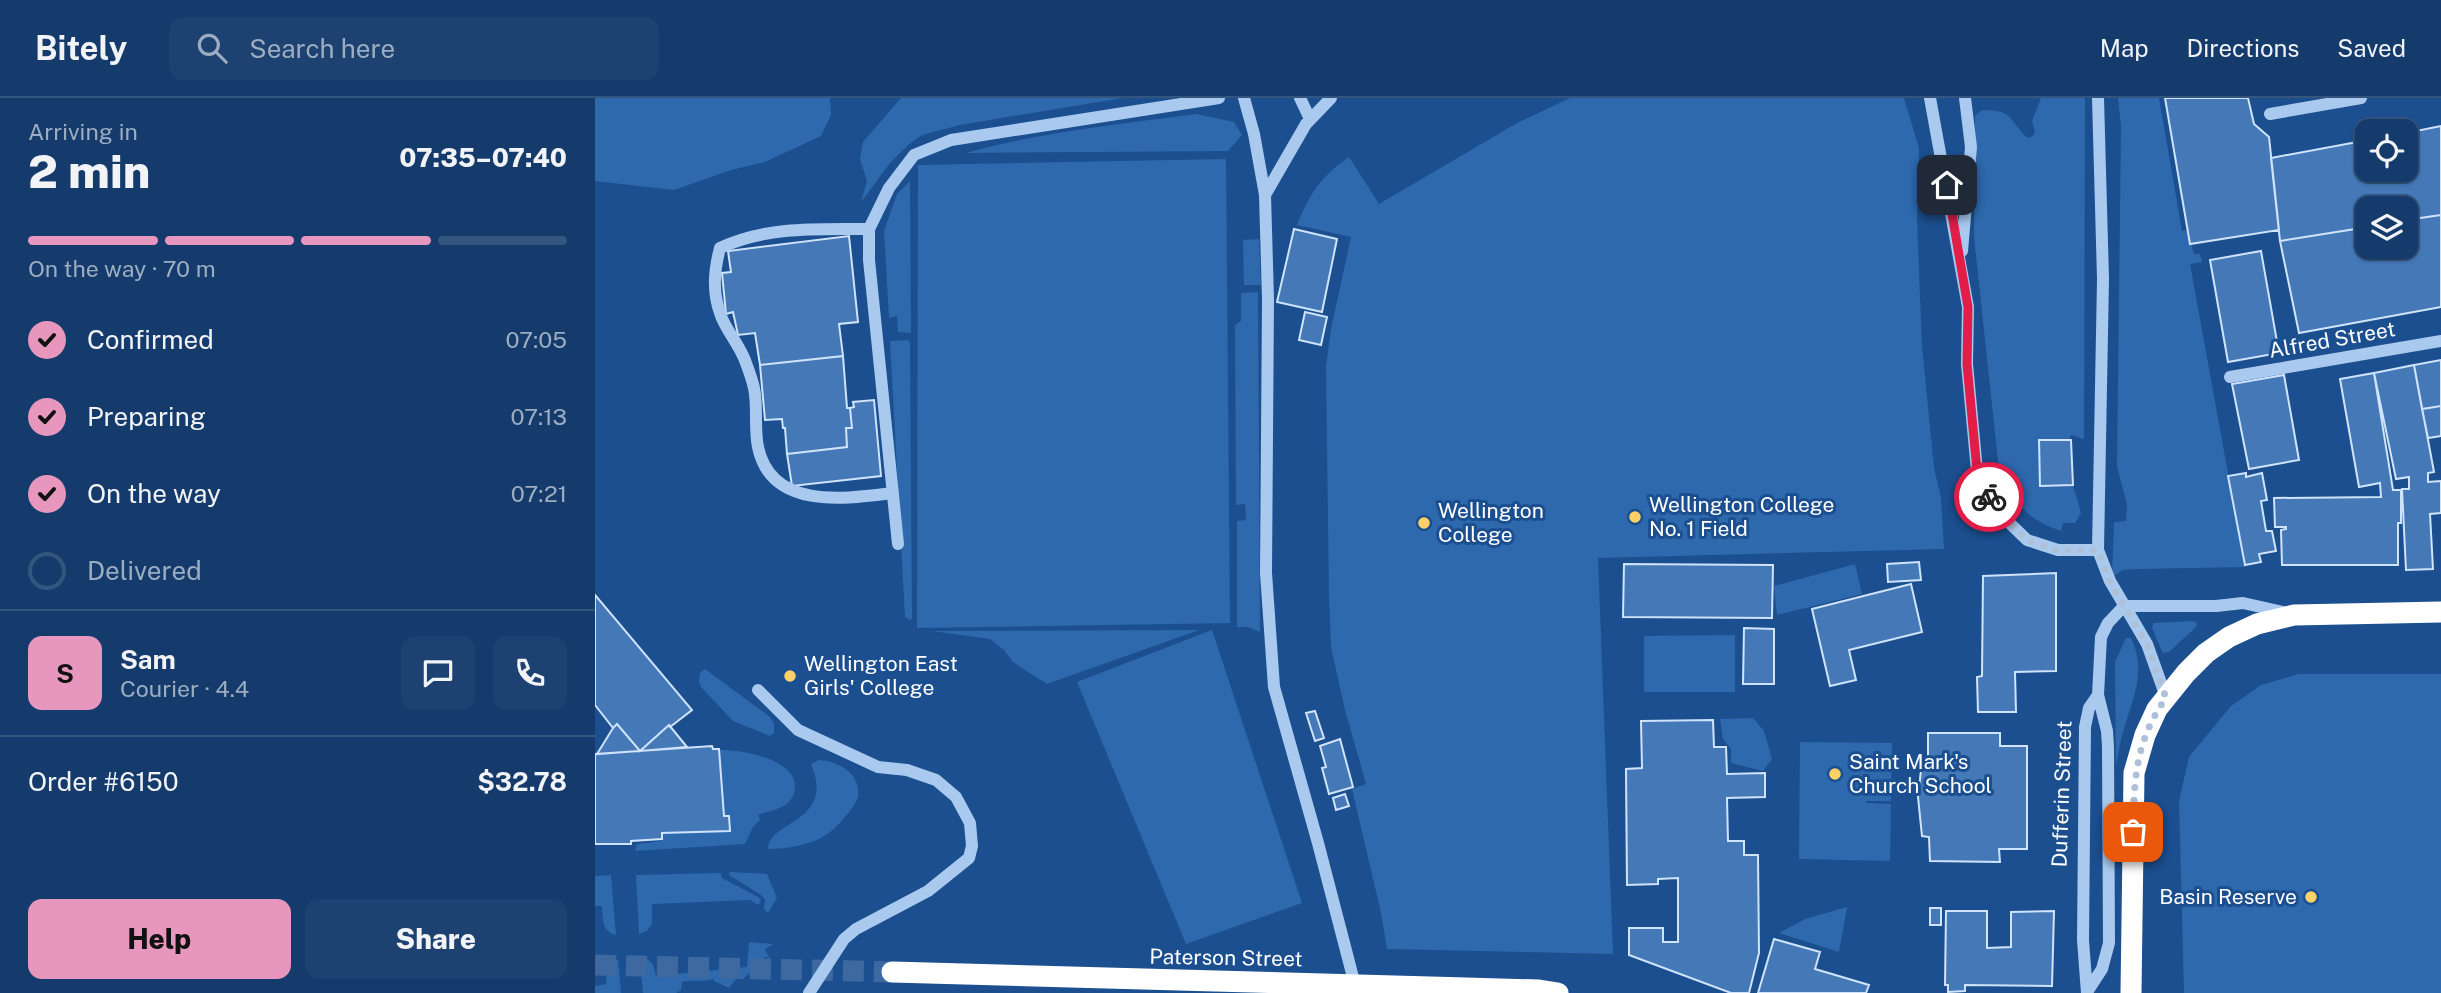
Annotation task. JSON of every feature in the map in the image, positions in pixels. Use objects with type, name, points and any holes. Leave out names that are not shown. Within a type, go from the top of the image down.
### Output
[{"type":"highway","points":[[2131,993],[2134,773],[2145,735],[2166,698],[2186,673],[2206,653],[2228,637],[2257,624],[2294,615],[2441,612]]},
{"type":"highway","name":"Paterson Street","points":[[893,972],[1539,990],[1558,993]]},
{"type":"street","points":[[898,544],[869,260],[869,229],[889,188],[914,155],[951,140],[1219,98]]},
{"type":"street","points":[[1244,98],[1254,134],[1265,195],[1268,299],[1266,573],[1274,687],[1355,985]]},
{"type":"street","points":[[1300,98],[1310,119]]},
{"type":"street","points":[[1265,195],[1310,119],[1331,98]]},
{"type":"street","points":[[1930,98],[1968,307],[1967,364],[1977,471],[1994,508],[2027,540],[2057,550],[2098,550]]},
{"type":"street","points":[[1960,262],[1971,147],[1965,98]]},
{"type":"street","points":[[2098,98],[2103,279],[2098,550],[2107,576],[2147,644],[2166,698]]},
{"type":"street","points":[[2270,114],[2361,98]]},
{"type":"street","points":[[869,229],[788,231],[743,237],[720,248],[713,275],[721,316],[742,351],[754,389],[757,443],[762,465],[785,487],[804,495],[848,498],[893,493]]},
{"type":"street","name":"Alfred Street","points":[[2230,377],[2441,341]]},
{"type":"street","points":[[2124,606],[2216,606],[2242,603],[2294,615]]},
{"type":"street","name":"Dufferin Street","points":[[2087,992],[2083,940],[2085,727],[2089,708],[2098,695],[2101,637],[2108,623],[2124,606]]},
{"type":"street","points":[[758,690],[798,730],[878,767],[907,770],[936,779],[956,797],[970,823],[972,846],[969,858],[928,891],[856,929],[844,939],[809,993]]},
{"type":"street","points":[[2087,992],[2102,969],[2109,943],[2108,747],[2098,695]]},
{"type":"shaded area","points":[[595,98],[830,98],[831,115],[821,136],[765,162],[731,170],[674,190],[595,181]]},
{"type":"shaded area","points":[[901,98],[1122,98],[960,125],[922,135],[890,163],[861,202],[867,181],[860,159],[863,142]]},
{"type":"shaded area","name":"Wellington College No. 1 Field","points":[[1570,98],[1904,98],[1919,148],[1917,222],[1922,346],[1934,468],[1941,498],[1944,549],[1598,558],[1613,954],[1387,949],[1352,789],[1366,784],[1331,647],[1326,366],[1331,329],[1351,237],[1297,225],[1317,187],[1349,157],[1379,204],[1517,123]]},
{"type":"shaded area","points":[[2041,98],[2085,98],[2084,439],[2071,435],[2069,440],[2040,440],[2040,486],[2073,485],[2081,513],[2075,523],[2063,523],[2061,531],[2037,520],[2020,505],[2007,485],[1998,461],[1974,237],[1975,116],[1982,110],[2006,114],[2028,138],[2035,132],[2032,121]]},
{"type":"shaded area","points":[[2118,98],[2159,98],[2182,231],[2188,230],[2194,254],[2200,254],[2202,262],[2190,264],[2245,567],[2138,569],[2123,570],[2115,575],[2112,572],[2114,522],[2126,521],[2127,505],[2117,466],[2121,127]]},
{"type":"shaded area","points":[[1196,114],[1234,122],[1242,135],[1228,151],[966,153],[1052,134]]},
{"type":"shaded area","points":[[1226,159],[1230,623],[917,628],[918,165]]},
{"type":"shaded area","points":[[910,181],[911,333],[898,332],[897,316],[889,318],[884,231],[897,194]]},
{"type":"shaded area","points":[[1259,239],[1261,285],[1244,285],[1243,240]]},
{"type":"shaded area","points":[[1258,292],[1260,632],[1248,627],[1237,627],[1237,521],[1246,520],[1245,504],[1236,505],[1235,325],[1241,321],[1241,293]]},
{"type":"shaded area","points":[[908,340],[910,620],[905,617],[890,341]]},
{"type":"shaded area","points":[[1855,564],[1862,594],[1777,615],[1774,586]]},
{"type":"shaded area","points":[[2153,623],[2197,623],[2196,627],[2169,652],[2163,653],[2152,628]]},
{"type":"shaded area","points":[[1199,630],[1047,684],[1013,662],[1004,650],[990,639],[932,631]]},
{"type":"shaded area","points":[[1212,630],[1302,903],[1186,944],[1077,682]]},
{"type":"shaded area","points":[[1735,635],[1735,692],[1644,692],[1644,636]]},
{"type":"shaded area","points":[[2126,638],[2131,638],[2136,650],[2138,673],[2116,767],[2115,662]]},
{"type":"shaded area","points":[[705,669],[770,717],[774,723],[774,733],[770,736],[733,721],[701,687],[700,673]]},
{"type":"shaded area","name":"Basin Reserve","points":[[2299,674],[2441,674],[2441,993],[2184,993],[2179,801],[2189,757],[2231,706],[2261,685]]},
{"type":"shaded area","points":[[1753,718],[1764,731],[1772,759],[1763,771],[1731,763],[1731,749],[1723,739],[1720,719]]},
{"type":"shaded area","points":[[1800,742],[1892,743],[1891,801],[1866,801],[1891,804],[1890,861],[1799,859]]},
{"type":"shaded area","points":[[719,750],[740,751],[777,763],[793,778],[795,788],[792,798],[784,806],[758,815],[760,820],[753,827],[745,844],[635,851],[637,844],[662,841],[662,833],[730,831],[724,816]]},
{"type":"shaded area","points":[[819,760],[841,766],[853,776],[858,789],[856,801],[840,823],[820,838],[798,846],[768,849],[771,839],[809,809],[815,798],[816,783],[811,764]]},
{"type":"shaded area","points":[[730,872],[767,874],[777,898],[768,913],[764,909],[765,900],[761,895],[729,875]]},
{"type":"shaded area","points":[[721,873],[722,878],[758,897],[761,900],[758,905],[750,900],[652,904],[652,924],[647,931],[639,934],[636,875]]},
{"type":"shaded area","points":[[611,875],[616,935],[606,928],[602,906],[595,906],[595,876]]},
{"type":"shaded area","points":[[1847,907],[1839,952],[1779,933],[1805,919]]},
{"type":"shaded area","points":[[749,942],[773,944],[765,949],[770,959],[763,958],[764,966],[760,971],[748,974],[743,979],[736,979],[729,988],[713,979],[682,982],[681,990],[676,993],[643,993],[640,957],[645,957],[653,964],[656,976],[747,967]]},
{"type":"shaded area","points":[[618,959],[621,993],[595,993],[595,986],[606,984],[608,969]]},
{"type":"building","points":[[2165,98],[2248,98],[2254,124],[2269,137],[2279,230],[2190,244]]},
{"type":"building","points":[[2441,126],[2441,215],[2418,218],[2418,196],[2355,196],[2355,229],[2280,241],[2271,158],[2355,142],[2355,182],[2418,182],[2418,131]]},
{"type":"building","points":[[2441,215],[2441,307],[2299,333],[2280,241],[2355,229],[2355,259],[2418,259],[2418,218]]},
{"type":"building","points":[[1294,229],[1337,239],[1322,312],[1277,302]]},
{"type":"building","points":[[849,236],[858,322],[839,324],[843,356],[760,365],[755,333],[738,335],[733,312],[726,314],[722,273],[731,272],[728,251]]},
{"type":"building","points":[[2261,251],[2279,353],[2228,362],[2210,260]]},
{"type":"building","points":[[1305,312],[1327,317],[1321,345],[1299,340]]},
{"type":"building","points":[[843,356],[847,408],[850,408],[852,428],[846,428],[847,447],[787,454],[782,419],[765,420],[760,365]]},
{"type":"building","points":[[2441,360],[2441,406],[2422,409],[2414,365]]},
{"type":"building","points":[[2414,365],[2434,472],[2428,473],[2428,482],[2441,481],[2441,513],[2430,514],[2433,569],[2406,570],[2402,489],[2409,489],[2409,477],[2396,479],[2374,373]]},
{"type":"building","points":[[2374,373],[2393,490],[2401,490],[2398,565],[2282,565],[2281,530],[2286,527],[2275,527],[2274,498],[2381,497],[2380,483],[2359,487],[2340,379]]},
{"type":"building","points":[[2284,375],[2299,460],[2249,469],[2232,384]]},
{"type":"building","points":[[874,400],[881,476],[792,486],[787,454],[847,447],[846,428],[852,428],[850,408],[854,407],[853,402]]},
{"type":"building","points":[[2441,406],[2441,436],[2428,438],[2422,409]]},
{"type":"building","points":[[2039,440],[2071,440],[2073,485],[2040,486]]},
{"type":"building","points":[[2246,473],[2246,477],[2262,473],[2267,500],[2261,501],[2266,531],[2272,531],[2276,551],[2259,554],[2261,562],[2245,565],[2228,476]]},
{"type":"building","points":[[1919,562],[1921,580],[1888,582],[1887,564]]},
{"type":"building","points":[[1624,564],[1773,565],[1772,618],[1623,617]]},
{"type":"building","points":[[2056,573],[2056,671],[2015,672],[2016,712],[1978,712],[1977,677],[1982,676],[1983,576]]},
{"type":"building","points":[[1911,584],[1922,632],[1849,650],[1856,680],[1830,686],[1812,609]]},
{"type":"building","points":[[595,595],[692,710],[670,727],[669,725],[640,751],[617,724],[613,728],[595,705]]},
{"type":"building","points":[[1744,628],[1774,629],[1774,684],[1743,684]]},
{"type":"building","points":[[1315,711],[1324,738],[1315,741],[1306,713]]},
{"type":"building","points":[[1713,720],[1714,747],[1726,747],[1727,774],[1765,773],[1765,797],[1727,798],[1728,841],[1744,841],[1744,855],[1758,855],[1759,953],[1749,993],[1731,993],[1629,955],[1629,928],[1663,928],[1663,942],[1678,942],[1678,878],[1658,879],[1658,884],[1627,885],[1626,769],[1642,768],[1641,721]]},
{"type":"building","points":[[617,724],[640,751],[597,754],[613,728]]},
{"type":"building","points":[[669,725],[687,747],[640,751]]},
{"type":"building","points":[[1928,733],[2000,733],[2000,746],[2027,746],[2027,849],[1999,849],[2000,862],[1930,861],[1929,837],[1922,836],[1918,797],[1922,761],[1923,758],[1928,758]]},
{"type":"building","points":[[1340,739],[1353,787],[1329,794],[1320,746]]},
{"type":"building","points":[[712,746],[713,749],[719,749],[724,816],[729,816],[730,831],[662,833],[662,839],[631,841],[631,844],[595,844],[595,754]]},
{"type":"building","points":[[1345,794],[1349,806],[1336,810],[1333,798]]},
{"type":"building","points":[[1930,908],[1941,908],[1941,925],[1930,925]]},
{"type":"building","points":[[1946,911],[1987,911],[1987,948],[2011,947],[2011,912],[2054,911],[2052,986],[1965,985],[1965,991],[1948,992],[1948,985],[1945,985]]},
{"type":"building","points":[[1774,939],[1820,952],[1815,969],[1869,985],[1866,993],[1758,993]]},
{"type":"tunnel","points":[[595,965],[892,972]]},
{"type":"way so far","points":[[1989,497],[1994,508],[2027,540],[2057,550],[2098,550],[2109,581],[2147,644],[2166,698],[2157,709],[2145,735],[2134,773],[2133,832]]},
{"type":"place","name":"Wellington College No. 1 Field","points":[[1635,517]]},
{"type":"place","name":"Wellington College","points":[[1424,523]]},
{"type":"place","name":"Wellington East Girls' College","points":[[790,676]]},
{"type":"place","name":"Saint Mark's Church School","points":[[1835,774]]},
{"type":"place","name":"Basin Reserve","points":[[2311,897]]},
{"type":"route","points":[[1947,185],[1968,307],[1967,364],[1977,471],[1989,497]]}]
